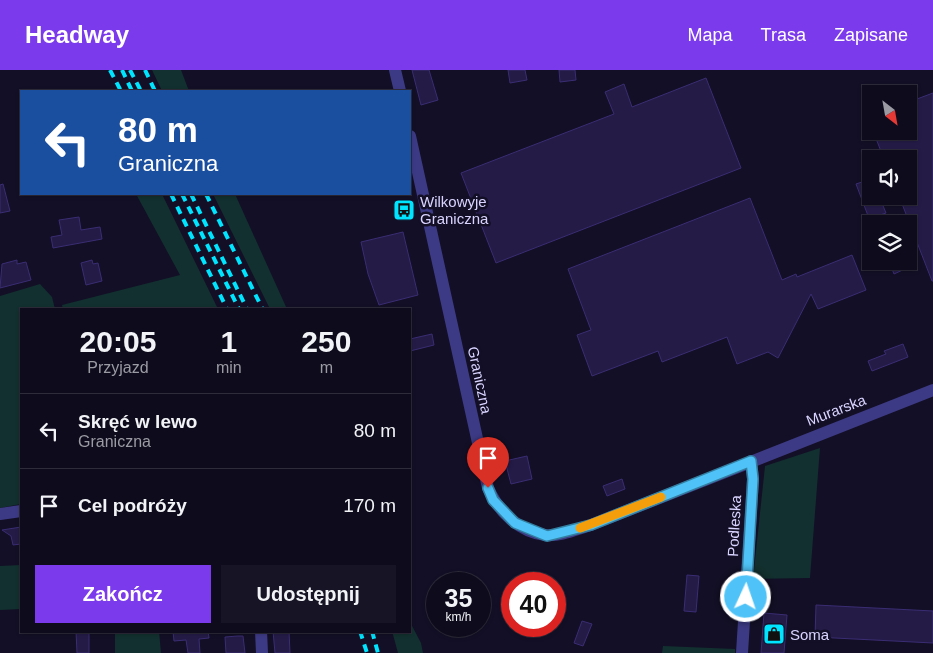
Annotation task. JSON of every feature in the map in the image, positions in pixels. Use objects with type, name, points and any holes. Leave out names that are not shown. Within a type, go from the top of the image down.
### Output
[{"type":"street","points":[[395,70],[400,90]]},
{"type":"street","name":"Graniczna","points":[[411,141],[488,488],[500,509],[515,523],[530,531],[547,536],[569,532],[751,461]]},
{"type":"street","name":"Murarska","points":[[751,461],[933,390]]},
{"type":"street","name":"Podleska","points":[[742,653],[753,479],[751,461]]},
{"type":"street","points":[[0,514],[20,511]]},
{"type":"street","points":[[261,633],[262,653]]},
{"type":"green space","points":[[152,70],[181,70],[189,90],[162,90]]},
{"type":"green space","points":[[137,195],[162,195],[218,308],[63,308],[62,305],[180,275]]},
{"type":"green space","points":[[213,195],[235,195],[287,308],[270,308]]},
{"type":"green space","points":[[40,284],[52,297],[55,308],[20,308],[20,504],[0,508],[0,296]]},
{"type":"green space","points":[[820,448],[810,578],[753,579],[765,466]]},
{"type":"green space","points":[[20,565],[20,609],[0,610],[0,566]]},
{"type":"green space","points":[[411,624],[421,643],[423,653],[398,653],[393,633],[411,633]]},
{"type":"green space","points":[[115,633],[159,633],[161,653],[115,653]]},
{"type":"green space","points":[[663,646],[735,649],[735,653],[662,653]]},
{"type":"building","points":[[412,70],[429,70],[438,100],[421,105]]},
{"type":"building","points":[[508,70],[525,70],[527,80],[510,83]]},
{"type":"building","points":[[559,70],[575,70],[576,80],[560,82]]},
{"type":"building","points":[[706,78],[741,168],[496,263],[461,173],[614,114],[605,92],[624,84],[632,107]]},
{"type":"building","points":[[933,93],[933,281],[917,242],[917,215],[906,215],[902,205],[917,205],[917,150],[880,150],[877,140],[918,140],[918,99]]},
{"type":"building","points":[[862,182],[862,200],[856,184]]},
{"type":"building","points":[[3,184],[10,211],[0,213],[0,185]]},
{"type":"building","points":[[750,198],[782,280],[796,274],[797,277],[852,255],[866,290],[818,309],[811,294],[778,358],[768,352],[737,364],[727,337],[662,362],[658,351],[592,376],[577,335],[591,330],[568,269]]},
{"type":"building","points":[[864,205],[883,205],[886,213],[880,215],[868,215]]},
{"type":"building","points":[[79,217],[81,230],[100,227],[102,239],[53,248],[51,237],[62,235],[59,220]]},
{"type":"building","points":[[403,232],[418,295],[379,305],[368,274],[361,242]]},
{"type":"building","points":[[17,260],[17,264],[26,262],[31,280],[0,288],[2,264]]},
{"type":"building","points":[[92,260],[93,264],[98,263],[102,281],[86,285],[81,263]]},
{"type":"building","points":[[892,270],[903,270],[894,274]]},
{"type":"building","points":[[432,334],[434,345],[411,351],[411,339]]},
{"type":"building","points":[[903,344],[908,357],[872,371],[868,361],[886,354],[884,351]]},
{"type":"building","points":[[527,456],[532,479],[511,484],[505,461]]},
{"type":"building","points":[[622,479],[625,489],[607,496],[603,486]]},
{"type":"building","points":[[20,527],[20,544],[13,545],[11,536],[2,530]]},
{"type":"building","points":[[687,575],[699,576],[696,612],[684,611]]},
{"type":"building","points":[[816,605],[933,611],[933,643],[815,637]]},
{"type":"building","name":"Soma","points":[[764,613],[787,615],[784,653],[761,653]]},
{"type":"building","points":[[582,621],[592,624],[583,646],[574,643]]},
{"type":"building","points":[[76,633],[89,633],[89,653],[77,653]]},
{"type":"building","points":[[173,633],[208,633],[209,638],[199,639],[200,653],[188,653],[186,640],[174,641]]},
{"type":"building","points":[[273,633],[289,633],[290,653],[275,653]]},
{"type":"building","points":[[243,636],[245,653],[226,653],[225,637]]},
{"type":"railway","points":[[110,70],[120,90]]},
{"type":"railway","points":[[122,70],[132,90]]},
{"type":"railway","points":[[130,70],[140,90]]},
{"type":"railway","points":[[145,70],[155,90]]},
{"type":"railway","points":[[171,195],[227,308]]},
{"type":"railway","points":[[182,195],[239,308]]},
{"type":"railway","points":[[191,195],[247,308]]},
{"type":"railway","points":[[206,195],[262,308]]},
{"type":"railway","points":[[361,633],[367,653]]},
{"type":"railway","points":[[373,633],[378,653]]},
{"type":"slow traffic","points":[[580,528],[661,497]]},
{"type":"place","name":"Wilkowyje Graniczna","points":[[404,210]]},
{"type":"place","name":"Soma","points":[[774,634]]},
{"type":"route","points":[[488,488],[493,500],[515,523],[530,531],[547,536],[591,525],[751,461],[753,479],[746,597]]}]
